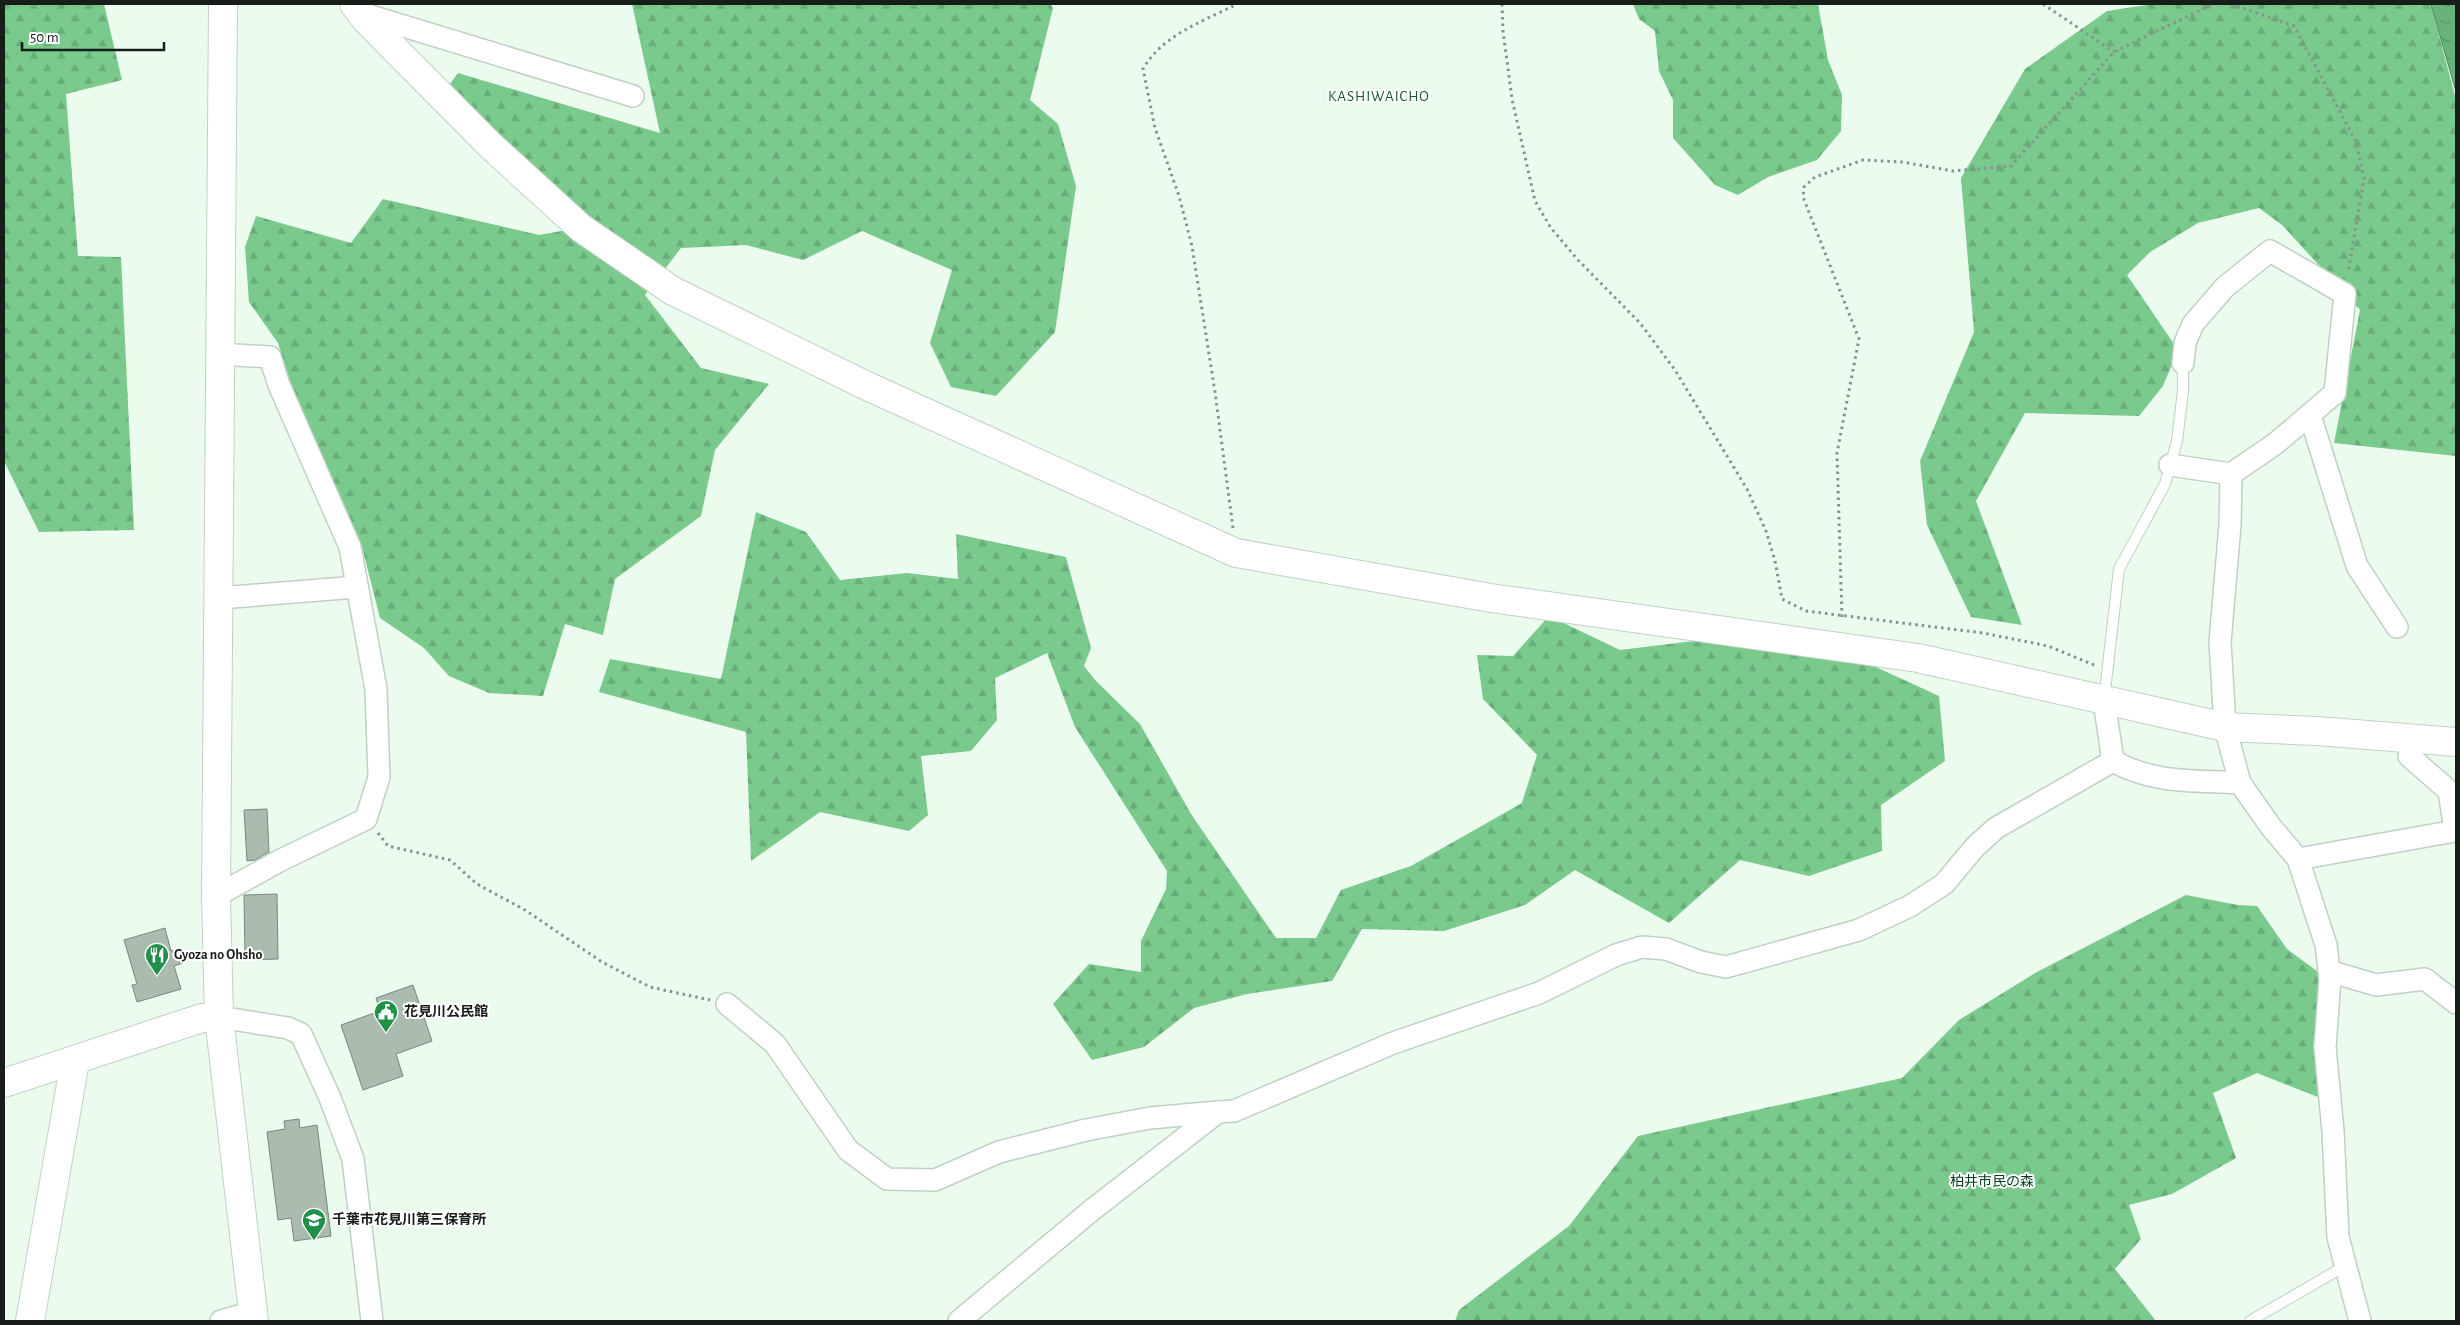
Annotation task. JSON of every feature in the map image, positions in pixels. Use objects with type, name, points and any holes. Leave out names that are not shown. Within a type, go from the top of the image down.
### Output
[{"type":"street","points":[[221,1321],[254,1317],[220,1017],[216,896],[220,598],[219,354],[223,4]]},
{"type":"street","points":[[358,9],[491,146],[581,228],[673,292],[867,386],[1236,553],[1491,598],[1918,658],[2225,727],[2446,740]]},
{"type":"street","points":[[358,9],[633,96]]},
{"type":"street","points":[[2170,465],[2230,474],[2275,444],[2335,393],[2345,294],[2270,251],[2225,287],[2193,324],[2185,344],[2183,362]]},
{"type":"street","points":[[216,896],[281,860],[366,819],[379,778],[376,689],[350,547],[279,385],[270,357],[219,354]]},
{"type":"street","points":[[2310,415],[2357,566],[2397,627]]},
{"type":"street","points":[[2230,474],[2230,525],[2220,642],[2225,727],[2240,783],[2298,859],[2326,944],[2329,971],[2325,1047],[2333,1132],[2338,1237],[2360,1321]]},
{"type":"street","points":[[220,598],[357,587]]},
{"type":"street","points":[[2104,701],[2113,761]]},
{"type":"street","points":[[2298,859],[2455,832],[2449,791],[2409,756]]},
{"type":"street","points":[[2113,761],[2127,769],[2155,778],[2240,783]]},
{"type":"street","points":[[728,1004],[775,1044],[848,1150],[887,1179],[935,1180],[999,1152],[1086,1130],[1150,1118],[1234,1112],[1393,1043],[1539,993],[1616,955],[1642,947],[1666,949],[1701,962],[1726,968],[1859,930],[1910,906],[1944,884],[1975,847],[1996,828],[2113,761]]},
{"type":"street","points":[[2329,971],[2376,985],[2425,979],[2456,1002]]},
{"type":"street","points":[[4,1082],[75,1061],[202,1018],[220,1017],[288,1028],[301,1034],[330,1098],[353,1159],[372,1321]]},
{"type":"street","points":[[30,1321],[75,1061]]},
{"type":"street","points":[[959,1321],[1092,1210],[1218,1112]]},
{"type":"lane","points":[[2104,701],[2106,670],[2119,569],[2165,484],[2178,433],[2183,391],[2183,362]]},
{"type":"lane","points":[[2250,1321],[2345,1266]]},
{"type":"path","points":[[1236,553],[1215,392],[1192,246],[1178,196],[1155,128],[1143,69],[1152,54],[1175,36],[1237,4]]},
{"type":"path","points":[[1502,4],[1503,31],[1512,99],[1535,201],[1551,228],[1578,260],[1640,323],[1675,370],[1750,498],[1766,531],[1775,561],[1782,599],[1806,612],[1983,633],[2048,646],[2106,670]]},
{"type":"path","points":[[2043,4],[2114,52]]},
{"type":"path","points":[[1842,617],[1837,453],[1858,339],[1803,197],[1804,186],[1815,178],[1863,160],[1902,162],[1953,171],[2011,166],[2114,52],[2213,4]]},
{"type":"path","points":[[2231,4],[2294,26],[2356,142],[2364,178],[2345,294]]},
{"type":"path","points":[[366,819],[388,846],[450,860],[477,884],[525,910],[602,962],[650,987],[728,1004]]},
{"type":"green space","points":[[4,4],[104,4],[122,80],[66,94],[78,256],[121,257],[134,530],[39,532],[4,461]]},
{"type":"green space","points":[[632,4],[1050,4],[1053,8],[1030,100],[1058,124],[1076,186],[1055,332],[996,396],[951,387],[930,343],[952,270],[862,231],[803,260],[746,245],[681,248],[645,295],[701,368],[769,384],[715,450],[701,516],[615,579],[603,635],[565,624],[543,696],[489,693],[449,676],[424,648],[380,618],[362,547],[294,394],[278,343],[249,302],[245,247],[256,216],[351,243],[383,199],[539,235],[595,225],[447,88],[458,73],[660,133]]},
{"type":"green space","points":[[1633,4],[1818,4],[1828,60],[1842,95],[1841,131],[1817,160],[1768,177],[1738,195],[1715,185],[1673,138],[1673,100],[1659,71],[1655,31],[1639,19]]},
{"type":"green space","points":[[2153,4],[2431,4],[2456,100],[2456,456],[2334,443],[2360,310],[2282,225],[2259,208],[2198,223],[2150,252],[2127,275],[2178,350],[2163,386],[2139,416],[2025,413],[1976,501],[2022,625],[1971,617],[1927,525],[1920,461],[1974,332],[1961,178],[2025,69],[2107,11]]},
{"type":"green space","points":[[756,512],[806,532],[840,580],[907,573],[958,579],[956,534],[1066,557],[1091,648],[1084,666],[1095,680],[1140,724],[1191,814],[1276,938],[1316,938],[1341,890],[1411,866],[1522,803],[1537,755],[1483,699],[1477,655],[1513,656],[1549,616],[1620,650],[1793,629],[1939,696],[1945,761],[1881,805],[1882,851],[1809,876],[1740,860],[1669,923],[1575,870],[1525,905],[1444,931],[1362,929],[1332,981],[1247,994],[1194,1008],[1144,1047],[1092,1060],[1053,1004],[1089,964],[1141,972],[1141,941],[1166,889],[1167,871],[1075,727],[1047,653],[995,678],[997,720],[971,751],[921,756],[928,815],[909,831],[820,812],[751,861],[746,732],[599,692],[610,659],[721,679]]},
{"type":"green space","name":"柏井市民の森","points":[[2186,895],[2238,905],[2257,906],[2287,949],[2329,980],[2314,1039],[2318,1097],[2257,1073],[2213,1093],[2236,1158],[2172,1194],[2129,1205],[2141,1239],[2115,1269],[2156,1321],[1455,1321],[1459,1310],[1569,1226],[1638,1136],[1902,1078],[1959,1020],[2037,972]]},
{"type":"water","points":[[2431,4],[2456,4],[2456,92]]},
{"type":"building","points":[[267,809],[269,852],[255,860],[247,861],[244,810]]},
{"type":"building","points":[[277,894],[278,959],[245,960],[244,895]]},
{"type":"building","points":[[165,928],[171,951],[178,949],[183,963],[174,966],[181,989],[137,1002],[132,985],[137,984],[124,940]]},
{"type":"building","name":"花見川公民館","points":[[413,985],[432,1041],[396,1054],[403,1076],[363,1090],[341,1025],[380,1011],[376,998]]},
{"type":"building","points":[[299,1119],[300,1128],[317,1125],[331,1236],[294,1241],[291,1218],[278,1220],[267,1132],[285,1129],[284,1121]]},
{"type":"place","name":"Gyoza no Ohsho","points":[[157,976]]},
{"type":"place","name":"花見川公民館","points":[[386,1033]]},
{"type":"place","name":"千葉市花見川第三保育所","points":[[314,1241]]},
{"type":"district","name":"KASHIWAICHO","points":[[1379,96]]}]
